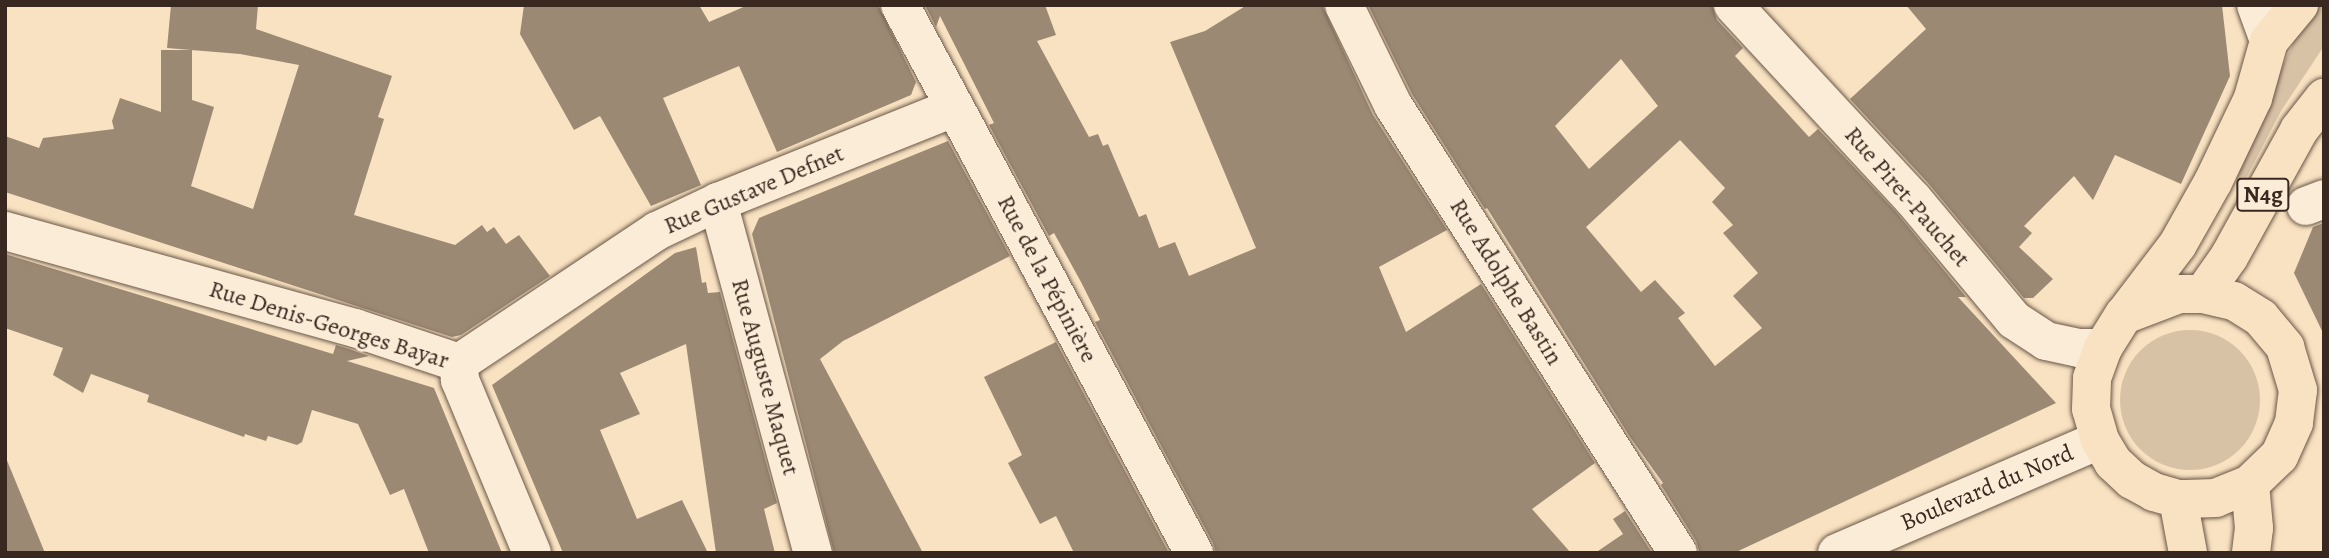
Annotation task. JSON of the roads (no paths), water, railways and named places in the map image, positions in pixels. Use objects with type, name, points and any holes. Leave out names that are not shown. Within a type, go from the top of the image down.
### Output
[{"type":"main road","points":[[2124,315],[2179,294],[2203,294],[2234,301],[2261,318],[2285,347],[2311,383],[2279,456],[2250,484],[2216,498],[2178,499],[2154,492],[2132,480],[2113,461],[2100,440],[2091,410],[2092,378],[2103,348],[2124,315],[2178,243],[2213,182],[2253,98],[2269,41],[2300,5]]},
{"type":"main road","name":"N4g","points":[[2203,294],[2229,257],[2299,130],[2324,98]]},
{"type":"main road","points":[[2250,484],[2254,528],[2251,553]]},
{"type":"main road","points":[[2178,499],[2188,553]]},
{"type":"street","name":"Rue de la Pépinière","points":[[900,5],[1194,553]]},
{"type":"street","name":"Rue Adolphe Bastin","points":[[1343,5],[1393,105],[1678,553]]},
{"type":"street","name":"Rue Piret-Pauchet","points":[[1733,5],[1912,198],[2014,320],[2046,341],[2079,348],[2103,348]]},
{"type":"street","points":[[2256,5],[2269,41]]},
{"type":"street","name":"Rue Gustave Defnet","points":[[459,363],[657,231],[718,202],[955,107]]},
{"type":"street","name":"Rue Auguste Maquet","points":[[718,202],[813,553]]},
{"type":"street","name":"Rue Denis-Georges Bayar","points":[[5,231],[355,328],[459,363],[460,380],[532,553]]},
{"type":"street","name":"Boulevard du Nord","points":[[1836,553],[2100,440]]}]
